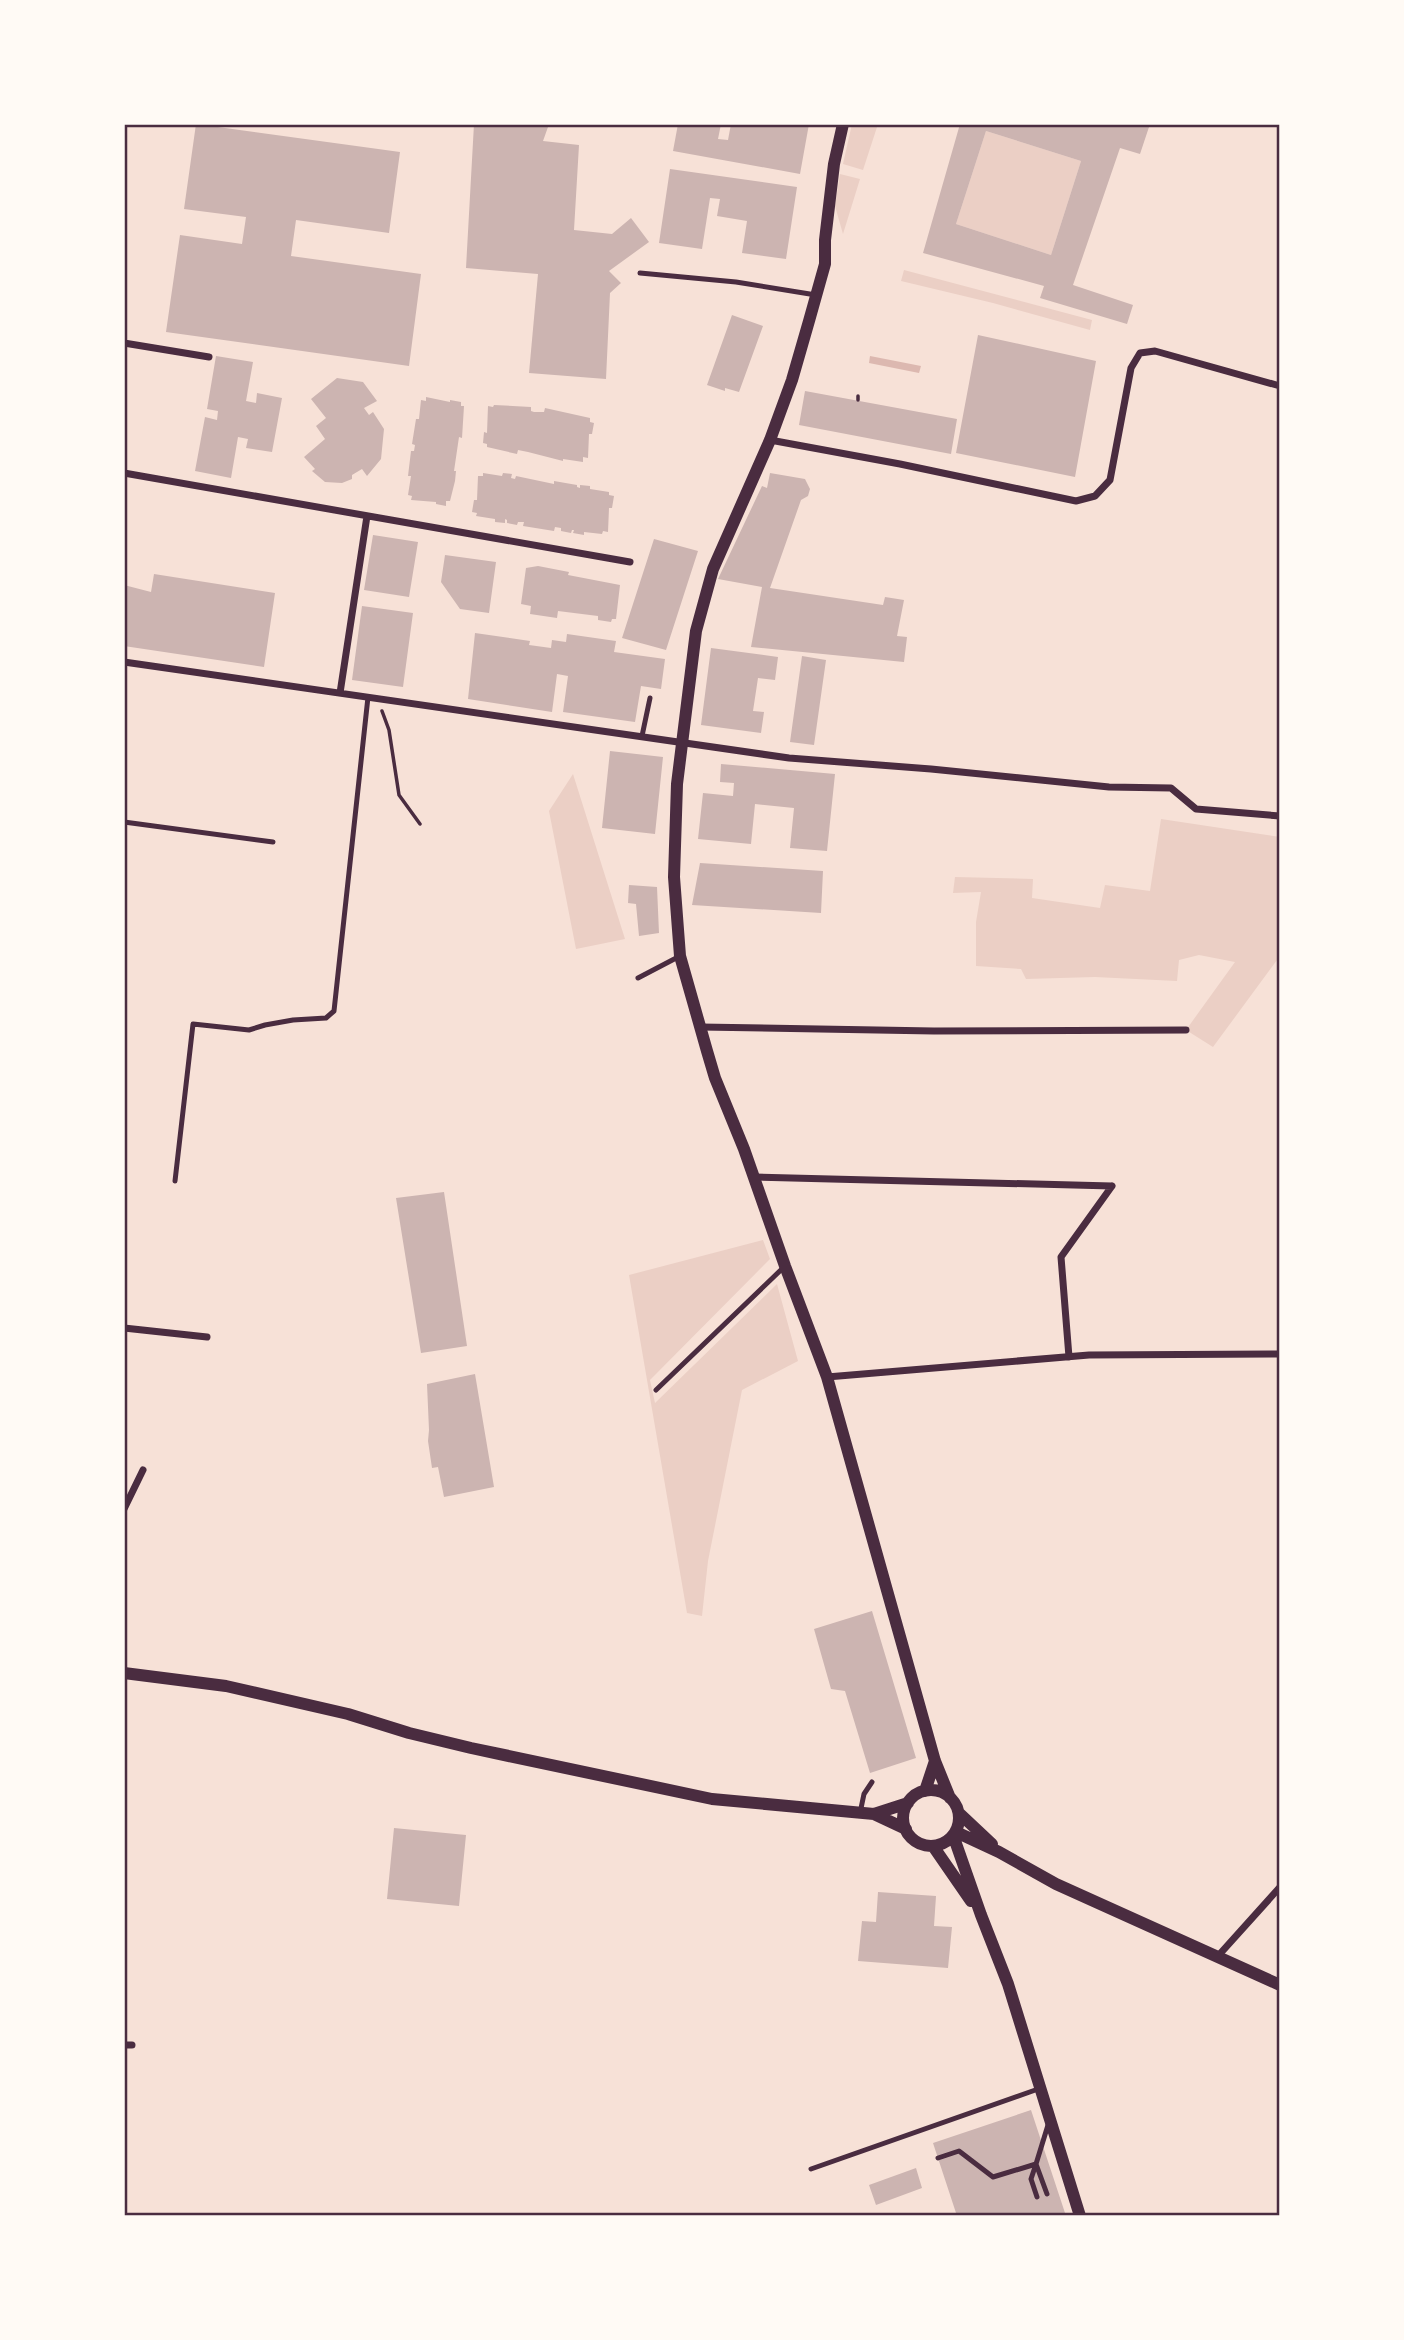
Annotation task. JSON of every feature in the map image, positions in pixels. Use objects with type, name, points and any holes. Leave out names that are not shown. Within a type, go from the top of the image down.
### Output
[{"type":"street","points":[[843,124],[834,164],[825,240],[825,264],[817,295],[792,380],[770,440],[713,569],[696,631],[677,784],[674,877],[680,956],[715,1078],[827,1377],[935,1761],[959,1813],[999,1852]]},
{"type":"street","points":[[124,343],[209,357]]},
{"type":"street","points":[[770,440],[1076,501],[1095,496],[1110,480],[1131,368],[1140,353],[1155,351],[1280,386]]},
{"type":"street","points":[[124,473],[630,562]]},
{"type":"street","points":[[340,693],[367,516]]},
{"type":"street","points":[[124,662],[789,758],[1109,787],[1171,788],[1196,809],[1280,816]]},
{"type":"street","points":[[700,1027],[934,1031],[1186,1030]]},
{"type":"street","points":[[754,1177],[1112,1186],[1061,1257],[1069,1357]]},
{"type":"street","points":[[124,1328],[207,1337]]},
{"type":"street","points":[[827,1377],[1069,1357],[1280,1354]]},
{"type":"street","points":[[124,1509],[143,1469]]},
{"type":"street","points":[[124,1672],[226,1686],[348,1714],[471,1748],[685,1794],[712,1799],[867,1813],[906,1829],[917,1842],[933,1846],[948,1841],[955,1833]]},
{"type":"street","points":[[925,1791],[935,1761]]},
{"type":"street","points":[[906,1829],[904,1816],[912,1798],[925,1791],[934,1791],[950,1798]]},
{"type":"street","points":[[867,1813],[908,1804]]},
{"type":"street","points":[[959,1813],[955,1833],[981,1916],[1008,1984],[1080,2216]]},
{"type":"street","points":[[955,1833],[999,1852],[1056,1884],[1280,1985]]},
{"type":"street","points":[[933,1846],[981,1916]]},
{"type":"street","points":[[1218,1956],[1280,1887]]},
{"type":"lane","points":[[640,273],[736,282],[817,295]]},
{"type":"lane","points":[[175,1181],[193,1024],[248,1030],[293,1020],[326,1018],[334,1011],[368,697]]},
{"type":"lane","points":[[642,736],[650,698]]},
{"type":"lane","points":[[124,822],[273,842]]},
{"type":"lane","points":[[638,978],[680,956]]},
{"type":"lane","points":[[656,1390],[785,1266]]},
{"type":"lane","points":[[867,1813],[864,1794],[872,1782]]},
{"type":"lane","points":[[811,2169],[1041,2088]]},
{"type":"lane","points":[[1037,2197],[1031,2179],[1050,2119]]},
{"type":"lane","points":[[938,2158],[959,2151],[993,2177],[1036,2164]]},
{"type":"lane","points":[[1036,2164],[1047,2194]]},
{"type":"path","points":[[381,709],[389,730],[399,795],[420,824]]},
{"type":"shaded area","points":[[852,124],[878,124],[863,170],[843,164]]},
{"type":"shaded area","points":[[986,131],[1081,161],[1051,255],[956,224]]},
{"type":"shaded area","points":[[840,174],[860,179],[843,234],[835,206]]},
{"type":"shaded area","points":[[904,270],[1092,320],[1090,330],[901,281]]},
{"type":"shaded area","points":[[870,356],[921,366],[919,373],[869,363]]},
{"type":"shaded area","points":[[573,774],[625,939],[576,949],[549,811]]},
{"type":"shaded area","points":[[1161,819],[1280,837],[1280,956],[1213,1047],[1186,1030],[1235,962],[1199,955],[1179,960],[1177,981],[1095,977],[1026,979],[1021,969],[976,966],[976,922],[981,892],[953,893],[955,877],[1033,879],[1032,898],[1100,908],[1105,885],[1150,891]]},
{"type":"shaded area","points":[[763,1240],[770,1259],[650,1380],[655,1403],[777,1284],[798,1361],[742,1390],[708,1561],[702,1616],[687,1613],[629,1275]]},
{"type":"building","points":[[196,124],[400,152],[389,233],[296,220],[291,256],[421,274],[409,366],[166,332],[180,235],[242,244],[246,217],[184,209]]},
{"type":"building","points":[[474,124],[548,127],[543,141],[579,145],[574,230],[612,234],[631,218],[649,242],[609,271],[621,283],[610,293],[606,379],[529,373],[538,274],[466,268]]},
{"type":"building","points":[[678,124],[721,124],[718,139],[728,140],[731,124],[809,124],[800,174],[673,151]]},
{"type":"building","points":[[960,124],[1150,124],[1140,154],[1120,148],[1073,285],[1133,305],[1127,324],[1040,298],[1044,286],[923,253]],"holes":[[[986,131],[1081,161],[1051,255],[956,224]]]},
{"type":"building","points":[[670,169],[797,187],[786,259],[742,253],[747,221],[717,216],[720,199],[710,198],[702,249],[659,243]]},
{"type":"building","points":[[732,315],[763,326],[739,392],[707,385]]},
{"type":"building","points":[[978,335],[1096,361],[1075,477],[956,453]]},
{"type":"building","points":[[216,356],[253,362],[246,401],[256,403],[257,393],[282,398],[272,452],[246,448],[248,439],[238,437],[231,478],[195,471],[205,417],[217,420],[218,411],[207,409]]},
{"type":"building","points":[[337,378],[363,382],[377,401],[364,408],[369,415],[373,412],[384,429],[381,459],[367,476],[362,469],[352,475],[352,479],[342,483],[325,482],[312,471],[315,469],[304,457],[325,439],[316,426],[326,418],[311,399]]},
{"type":"building","points":[[805,391],[957,419],[951,454],[799,425]]},
{"type":"building","points":[[426,397],[461,402],[461,406],[464,406],[462,438],[459,437],[454,471],[455,481],[446,506],[436,502],[411,500],[412,496],[408,495],[416,419],[419,419],[421,400],[426,401]]},
{"type":"building","points":[[488,406],[531,407],[534,412],[544,412],[545,408],[590,418],[590,422],[594,423],[592,434],[589,434],[588,458],[583,457],[583,462],[563,461],[518,450],[517,454],[487,447],[487,444],[483,443],[484,432],[487,433]]},
{"type":"building","points":[[483,473],[502,476],[503,473],[512,474],[511,478],[515,479],[516,476],[554,484],[554,481],[577,485],[580,488],[580,485],[590,486],[590,489],[609,492],[609,495],[614,496],[612,508],[609,508],[608,532],[584,532],[584,535],[573,533],[574,530],[571,533],[555,527],[554,531],[523,526],[524,522],[518,522],[517,525],[507,523],[505,519],[505,523],[495,522],[495,519],[476,516],[477,513],[472,512],[474,500],[477,500],[478,476],[483,476]]},
{"type":"building","points":[[770,473],[805,479],[810,489],[808,496],[801,500],[770,588],[883,605],[885,597],[904,600],[897,636],[907,637],[904,662],[751,647],[762,587],[718,579],[762,486],[767,488]]},
{"type":"building","points":[[373,535],[418,542],[409,597],[364,590]]},
{"type":"building","points":[[654,539],[698,551],[666,650],[622,638]]},
{"type":"building","points":[[445,555],[496,562],[489,613],[460,609],[441,582]]},
{"type":"building","points":[[538,566],[620,585],[616,619],[611,622],[598,620],[598,616],[558,611],[557,618],[530,614],[531,606],[521,604],[526,568]]},
{"type":"building","points":[[154,574],[275,593],[264,667],[124,646],[124,585],[151,592]]},
{"type":"building","points":[[362,606],[413,613],[403,687],[352,680]]},
{"type":"building","points":[[475,633],[530,641],[529,645],[551,648],[552,640],[566,642],[567,634],[616,641],[614,652],[665,659],[661,689],[641,686],[635,722],[563,712],[568,676],[557,674],[552,712],[468,699]]},
{"type":"building","points":[[711,648],[778,657],[775,680],[758,678],[753,711],[764,712],[761,733],[701,725]]},
{"type":"building","points":[[802,656],[826,660],[814,745],[790,742]]},
{"type":"building","points":[[610,751],[663,757],[655,834],[602,828]]},
{"type":"building","points":[[721,764],[835,774],[827,851],[790,848],[794,808],[755,804],[751,844],[698,839],[703,793],[733,796],[734,783],[720,782]]},
{"type":"building","points":[[700,863],[823,871],[821,913],[692,905]]},
{"type":"building","points":[[629,885],[657,887],[659,933],[639,936],[636,904],[628,903]]},
{"type":"building","points":[[444,1192],[467,1346],[421,1353],[396,1198]]},
{"type":"building","points":[[475,1374],[494,1487],[444,1497],[438,1467],[432,1468],[428,1441],[427,1384]]},
{"type":"building","points":[[872,1611],[916,1758],[870,1773],[845,1691],[831,1689],[814,1629]]},
{"type":"building","points":[[394,1828],[466,1835],[459,1906],[387,1899]]},
{"type":"building","points":[[878,1892],[936,1896],[934,1926],[952,1927],[948,1968],[858,1961],[862,1921],[876,1922]]},
{"type":"building","points":[[1031,2110],[1066,2216],[957,2216],[933,2143]]},
{"type":"building","points":[[916,2168],[922,2188],[876,2205],[869,2185]]}]
